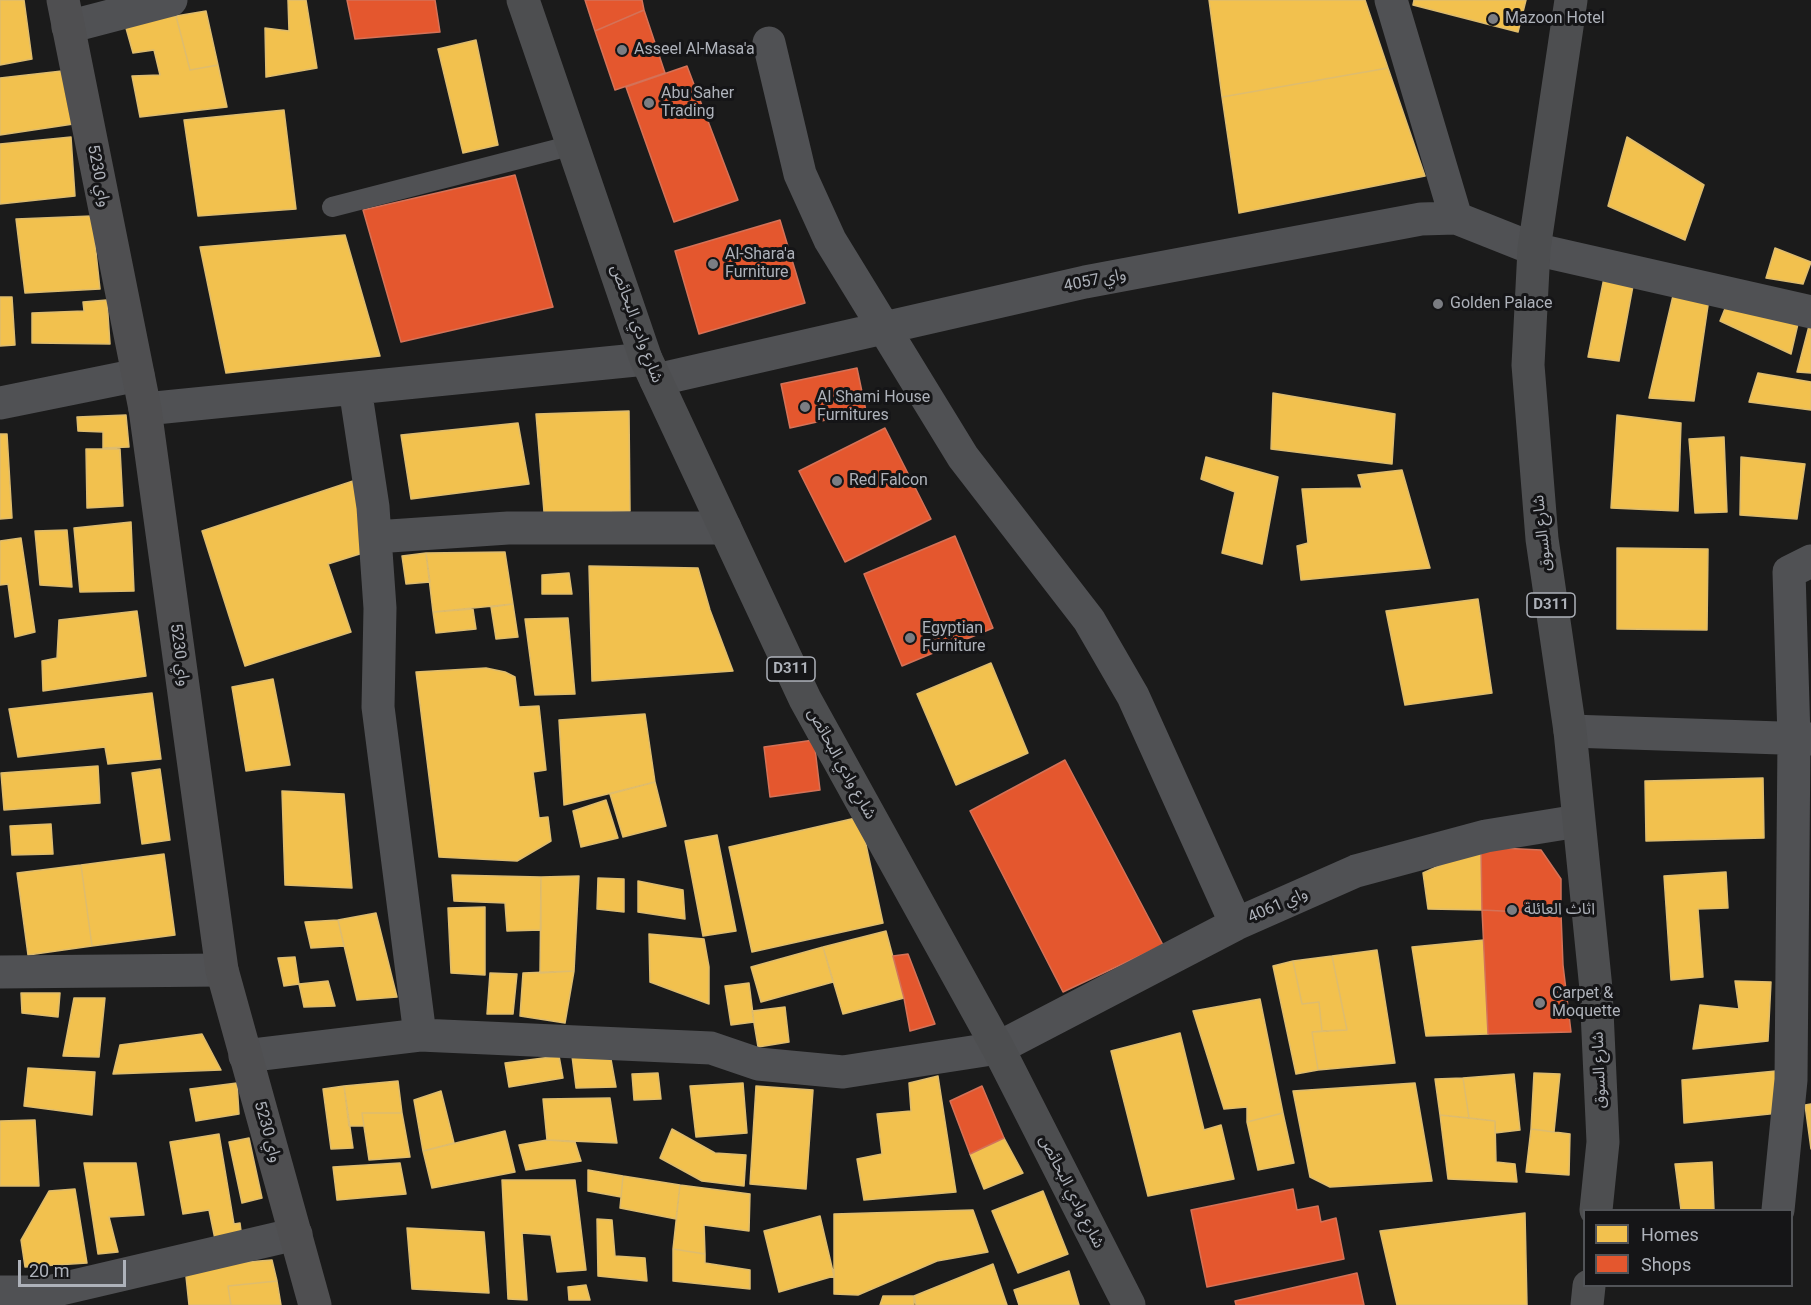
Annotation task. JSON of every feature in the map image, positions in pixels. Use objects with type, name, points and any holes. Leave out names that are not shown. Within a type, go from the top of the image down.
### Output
[{"type":"main road","name":"شارع وادي البحائص","points":[[523,0],[651,370],[805,699],[998,1048],[1129,1305]]},
{"type":"main road","name":"شارع السوق","points":[[1571,0],[1534,249],[1528,365],[1542,539],[1570,731],[1596,989],[1603,1142],[1596,1209]]},
{"type":"main road","points":[[1587,1305],[1589,1287]]},
{"type":"street","points":[[66,14],[171,0]]},
{"type":"street","points":[[1391,0],[1456,218]]},
{"type":"street","name":"واي 5230","points":[[66,14],[145,409],[222,970],[315,1305]]},
{"type":"street","points":[[769,44],[800,174],[830,240],[963,457],[1089,620],[1133,696],[1236,924]]},
{"type":"street","name":"واي 4057","points":[[145,409],[355,388],[651,370],[883,328],[1096,280],[1421,219],[1456,218],[1534,249],[1811,312]]},
{"type":"street","points":[[0,403],[138,375]]},
{"type":"street","points":[[355,388],[373,507],[380,608],[378,707],[420,1035]]},
{"type":"street","points":[[375,537],[508,528],[725,528]]},
{"type":"street","points":[[1778,1209],[1791,1080],[1802,914],[1802,739],[1789,572],[1811,561]]},
{"type":"street","points":[[1570,731],[1802,739]]},
{"type":"street","name":"واي 4061","points":[[245,1056],[420,1035],[711,1048],[758,1064],[843,1071],[998,1048],[1236,924],[1356,870],[1486,836],[1578,821]]},
{"type":"street","points":[[0,972],[222,970]]},
{"type":"street","points":[[0,1292],[48,1292],[296,1234]]},
{"type":"lane","points":[[332,207],[573,145]]},
{"type":"building: Homes","points":[[0,0],[24,0],[32,59],[0,65]]},
{"type":"building: Homes","points":[[288,0],[306,0],[317,68],[266,77],[265,28],[289,31]]},
{"type":"building: Homes","points":[[1209,0],[1365,0],[1388,68],[1222,97]]},
{"type":"building: Homes","name":"Mazoon Hotel","points":[[1414,0],[1526,0],[1518,32],[1413,5]]},
{"type":"building: Homes","points":[[206,11],[218,65],[190,70],[176,16]]},
{"type":"building: Homes","points":[[176,16],[190,70],[218,65],[227,107],[140,117],[132,76],[160,75],[154,50],[133,53],[124,21]]},
{"type":"building: Homes","points":[[476,40],[498,145],[463,153],[438,49]]},
{"type":"building: Homes","points":[[1388,68],[1425,176],[1239,213],[1222,97]]},
{"type":"building: Homes","points":[[62,71],[80,123],[0,135],[0,78]]},
{"type":"building: Homes","points":[[284,110],[296,209],[198,216],[184,120]]},
{"type":"building: Homes","points":[[71,137],[75,196],[0,204],[0,144]]},
{"type":"building: Homes","points":[[1627,137],[1704,185],[1685,240],[1608,206]]},
{"type":"building: Homes","points":[[92,216],[100,289],[25,293],[16,219]]},
{"type":"building: Homes","points":[[345,235],[380,356],[226,373],[200,247]]},
{"type":"building: Homes","points":[[1775,248],[1811,262],[1803,284],[1766,278]]},
{"type":"building: Homes","points":[[1606,268],[1635,275],[1619,361],[1588,357]]},
{"type":"building: Homes","points":[[1676,283],[1710,292],[1694,401],[1649,398]]},
{"type":"building: Homes","points":[[1730,296],[1800,315],[1791,354],[1720,321]]},
{"type":"building: Homes","points":[[0,297],[12,297],[15,345],[0,346]]},
{"type":"building: Homes","points":[[107,300],[110,344],[32,343],[32,313],[84,311],[83,302]]},
{"type":"building: Homes","points":[[1809,326],[1811,327],[1811,373],[1797,372]]},
{"type":"building: Homes","points":[[1758,373],[1811,382],[1811,410],[1749,402]]},
{"type":"building: Homes","points":[[1273,393],[1395,414],[1392,464],[1271,449]]},
{"type":"building: Homes","points":[[629,411],[630,511],[544,512],[536,414]]},
{"type":"building: Homes","points":[[126,415],[129,447],[103,448],[103,432],[78,431],[77,417]]},
{"type":"building: Homes","points":[[1617,415],[1681,423],[1678,511],[1611,508]]},
{"type":"building: Homes","points":[[518,423],[529,484],[411,499],[401,435]]},
{"type":"building: Homes","points":[[0,434],[7,434],[12,518],[0,519]]},
{"type":"building: Homes","points":[[1724,437],[1727,512],[1695,513],[1689,439]]},
{"type":"building: Homes","points":[[86,449],[120,449],[123,506],[87,508]]},
{"type":"building: Homes","points":[[1206,457],[1278,477],[1262,564],[1222,553],[1235,492],[1201,479]]},
{"type":"building: Homes","points":[[1741,457],[1805,464],[1797,519],[1740,515]]},
{"type":"building: Homes","points":[[1402,470],[1430,568],[1301,580],[1297,546],[1308,543],[1302,489],[1362,488],[1358,475]]},
{"type":"building: Homes","points":[[353,481],[366,552],[328,564],[351,632],[245,666],[202,531]]},
{"type":"building: Homes","points":[[131,522],[134,591],[80,592],[74,528]]},
{"type":"building: Homes","points":[[67,530],[72,587],[40,585],[35,531]]},
{"type":"building: Homes","points":[[21,538],[35,632],[15,637],[8,584],[0,585],[0,541]]},
{"type":"building: Homes","points":[[1617,548],[1708,549],[1707,630],[1617,629]]},
{"type":"building: Homes","points":[[505,552],[513,604],[433,612],[426,553]]},
{"type":"building: Homes","points":[[426,553],[430,582],[406,584],[402,556]]},
{"type":"building: Homes","points":[[589,566],[698,568],[710,610],[733,671],[592,681]]},
{"type":"building: Homes","points":[[569,573],[572,594],[542,594],[542,575]]},
{"type":"building: Homes","points":[[1478,599],[1492,693],[1405,705],[1386,611]]},
{"type":"building: Homes","points":[[513,604],[518,637],[496,639],[491,607]]},
{"type":"building: Homes","points":[[473,609],[476,629],[436,633],[433,612]]},
{"type":"building: Homes","points":[[137,611],[146,676],[43,691],[42,661],[57,658],[59,620]]},
{"type":"building: Homes","points":[[568,618],[575,694],[535,695],[525,619]]},
{"type":"building: Homes","points":[[991,663],[1028,753],[956,785],[917,694]]},
{"type":"building: Homes","points":[[486,668],[505,672],[515,677],[519,707],[539,706],[546,770],[533,772],[539,818],[548,817],[551,841],[517,861],[439,857],[416,672]]},
{"type":"building: Homes","points":[[273,679],[290,765],[246,771],[232,687]]},
{"type":"building: Homes","points":[[152,693],[161,759],[108,764],[105,747],[18,757],[9,709]]},
{"type":"building: Homes","points":[[645,714],[655,782],[564,805],[559,720]]},
{"type":"building: Homes","points":[[98,766],[100,803],[4,810],[1,773]]},
{"type":"building: Homes","points":[[160,769],[170,840],[142,844],[132,773]]},
{"type":"building: Homes","points":[[1763,778],[1764,838],[1646,841],[1645,781]]},
{"type":"building: Homes","points":[[655,782],[666,826],[623,837],[610,794]]},
{"type":"building: Homes","points":[[282,791],[344,794],[352,888],[285,885]]},
{"type":"building: Homes","points":[[606,800],[618,838],[581,847],[573,811]]},
{"type":"building: Homes","points":[[860,817],[883,923],[752,952],[729,847]]},
{"type":"building: Homes","points":[[51,824],[53,854],[12,855],[10,826]]},
{"type":"building: Homes","points":[[717,835],[736,931],[703,936],[685,841]]},
{"type":"building: Homes","points":[[1481,847],[1482,910],[1428,909],[1423,873]]},
{"type":"building: Homes","points":[[164,854],[175,935],[92,946],[81,865]]},
{"type":"building: Homes","points":[[81,865],[92,946],[28,955],[17,873]]},
{"type":"building: Homes","points":[[1726,872],[1728,908],[1698,909],[1703,977],[1671,980],[1664,876]]},
{"type":"building: Homes","points":[[452,875],[541,877],[541,930],[507,931],[505,903],[454,901]]},
{"type":"building: Homes","points":[[579,876],[574,971],[540,973],[541,877]]},
{"type":"building: Homes","points":[[598,878],[624,879],[624,912],[597,909]]},
{"type":"building: Homes","points":[[638,881],[683,890],[685,919],[638,912]]},
{"type":"building: Homes","points":[[485,907],[485,975],[451,973],[448,908]]},
{"type":"building: Homes","points":[[376,913],[397,997],[357,1000],[338,920]]},
{"type":"building: Homes","points":[[338,920],[344,946],[311,948],[305,922]]},
{"type":"building: Homes","points":[[886,931],[904,998],[843,1014],[823,947]]},
{"type":"building: Homes","points":[[649,934],[704,939],[709,967],[709,1004],[650,982]]},
{"type":"building: Homes","points":[[1484,940],[1488,1034],[1426,1036],[1412,947]]},
{"type":"building: Homes","points":[[823,947],[833,982],[761,1002],[751,967]]},
{"type":"building: Homes","points":[[1377,950],[1395,1063],[1318,1070],[1312,1032],[1347,1030],[1332,956]]},
{"type":"building: Homes","points":[[1332,956],[1347,1030],[1322,1031],[1319,1002],[1302,1004],[1293,961]]},
{"type":"building: Homes","points":[[295,957],[299,984],[284,986],[278,958]]},
{"type":"building: Homes","points":[[1293,961],[1302,1004],[1319,1002],[1322,1031],[1312,1032],[1318,1070],[1296,1074],[1273,966]]},
{"type":"building: Homes","points":[[574,971],[565,1023],[520,1016],[523,973]]},
{"type":"building: Homes","points":[[490,973],[517,974],[513,1014],[487,1014]]},
{"type":"building: Homes","points":[[328,981],[335,1006],[304,1007],[299,984]]},
{"type":"building: Homes","points":[[1735,981],[1771,982],[1768,1041],[1693,1049],[1700,1005],[1739,1009]]},
{"type":"building: Homes","points":[[749,983],[754,1022],[731,1025],[725,986]]},
{"type":"building: Homes","points":[[21,993],[60,993],[58,1017],[22,1013]]},
{"type":"building: Homes","points":[[74,998],[105,998],[99,1057],[63,1056]]},
{"type":"building: Homes","points":[[1260,999],[1283,1113],[1247,1122],[1247,1107],[1224,1109],[1193,1011]]},
{"type":"building: Homes","points":[[785,1007],[789,1042],[758,1047],[752,1011]]},
{"type":"building: Homes","points":[[1180,1033],[1204,1130],[1221,1125],[1234,1179],[1148,1196],[1111,1051]]},
{"type":"building: Homes","points":[[202,1034],[221,1070],[113,1074],[120,1045]]},
{"type":"building: Homes","points":[[610,1054],[616,1087],[576,1088],[572,1056]]},
{"type":"building: Homes","points":[[559,1056],[563,1078],[509,1087],[505,1063]]},
{"type":"building: Homes","points":[[28,1068],[95,1072],[92,1115],[24,1106]]},
{"type":"building: Homes","points":[[1776,1071],[1779,1113],[1684,1123],[1682,1080]]},
{"type":"building: Homes","points":[[658,1073],[661,1099],[634,1100],[632,1074]]},
{"type":"building: Homes","points":[[1534,1073],[1560,1074],[1554,1132],[1531,1129]]},
{"type":"building: Homes","points":[[1514,1074],[1520,1130],[1495,1133],[1495,1121],[1469,1118],[1463,1078]]},
{"type":"building: Homes","points":[[938,1076],[956,1192],[864,1200],[857,1159],[882,1154],[877,1114],[911,1111],[909,1083]]},
{"type":"building: Homes","points":[[1463,1078],[1469,1118],[1440,1115],[1435,1079]]},
{"type":"building: Homes","points":[[398,1081],[402,1113],[362,1113],[364,1126],[349,1126],[344,1086]]},
{"type":"building: Homes","points":[[237,1083],[239,1114],[196,1121],[190,1089]]},
{"type":"building: Homes","points":[[743,1083],[747,1133],[696,1137],[690,1086]]},
{"type":"building: Homes","points":[[1415,1083],[1432,1181],[1330,1187],[1310,1177],[1293,1091]]},
{"type":"building: Homes","points":[[344,1086],[353,1148],[331,1149],[323,1089]]},
{"type":"building: Homes","points":[[756,1086],[813,1090],[806,1189],[750,1184]]},
{"type":"building: Homes","points":[[441,1091],[454,1143],[423,1151],[414,1100]]},
{"type":"building: Homes","points":[[610,1098],[617,1143],[547,1140],[543,1099]]},
{"type":"building: Homes","points":[[1811,1104],[1811,1149],[1805,1105]]},
{"type":"building: Homes","points":[[362,1113],[402,1113],[410,1157],[369,1160]]},
{"type":"building: Homes","points":[[1283,1113],[1294,1163],[1258,1170],[1247,1122]]},
{"type":"building: Homes","points":[[1440,1115],[1495,1121],[1496,1162],[1515,1164],[1517,1182],[1448,1179]]},
{"type":"building: Homes","points":[[35,1120],[39,1186],[0,1186],[0,1121]]},
{"type":"building: Homes","points":[[672,1129],[715,1153],[746,1155],[744,1186],[702,1181],[660,1158]]},
{"type":"building: Homes","points":[[1531,1129],[1570,1134],[1569,1175],[1526,1172]]},
{"type":"building: Homes","points":[[505,1131],[515,1172],[432,1188],[423,1151]]},
{"type":"building: Homes","points":[[219,1134],[234,1224],[240,1223],[242,1239],[216,1244],[209,1210],[183,1214],[170,1142]]},
{"type":"building: Homes","points":[[249,1138],[262,1198],[242,1203],[229,1142]]},
{"type":"building: Homes","points":[[1004,1138],[1023,1173],[984,1189],[970,1154]]},
{"type":"building: Homes","points":[[547,1140],[575,1142],[581,1161],[526,1170],[519,1145]]},
{"type":"building: Homes","points":[[1712,1162],[1714,1209],[1681,1209],[1675,1164]]},
{"type":"building: Homes","points":[[84,1163],[136,1163],[144,1215],[109,1217],[118,1252],[98,1254]]},
{"type":"building: Homes","points":[[400,1163],[406,1194],[337,1200],[333,1167]]},
{"type":"building: Homes","points":[[588,1170],[623,1176],[621,1197],[588,1191]]},
{"type":"building: Homes","points":[[623,1176],[680,1185],[676,1219],[620,1208]]},
{"type":"building: Homes","points":[[502,1180],[575,1180],[586,1270],[557,1272],[551,1235],[522,1233],[527,1300],[508,1299]]},
{"type":"building: Homes","points":[[680,1185],[750,1194],[749,1231],[704,1225],[705,1254],[673,1249]]},
{"type":"building: Homes","points":[[75,1189],[87,1263],[25,1267],[21,1240],[49,1191]]},
{"type":"building: Homes","points":[[1043,1191],[1068,1254],[1018,1273],[992,1211]]},
{"type":"building: Homes","points":[[973,1210],[988,1252],[937,1261],[858,1295],[834,1294],[834,1214]]},
{"type":"building: Homes","points":[[1525,1213],[1527,1305],[1397,1305],[1380,1231]]},
{"type":"building: Homes","points":[[820,1216],[834,1276],[779,1292],[764,1231]]},
{"type":"building: Homes","points":[[597,1219],[612,1220],[615,1256],[645,1258],[647,1281],[598,1276]]},
{"type":"building: Homes","points":[[407,1228],[484,1232],[489,1293],[412,1289]]},
{"type":"building: Homes","points":[[673,1249],[705,1254],[705,1263],[750,1270],[750,1289],[673,1281]]},
{"type":"building: Homes","points":[[272,1260],[277,1281],[228,1286],[231,1305],[189,1305],[185,1267]]},
{"type":"building: Homes","points":[[993,1264],[1007,1305],[916,1305],[914,1296]]},
{"type":"building: Homes","points":[[1069,1271],[1079,1305],[1019,1305],[1014,1290]]},
{"type":"building: Homes","points":[[277,1281],[281,1305],[231,1305],[228,1286]]},
{"type":"building: Homes","points":[[586,1285],[590,1300],[569,1300],[568,1287]]},
{"type":"building: Homes","points":[[883,1296],[914,1296],[914,1305],[880,1305]]},
{"type":"building: Shops","points":[[347,0],[435,0],[440,32],[355,39]]},
{"type":"building: Shops","points":[[585,0],[642,0],[644,10],[595,31]]},
{"type":"building: Shops","points":[[644,10],[665,73],[615,90],[595,31]]},
{"type":"building: Shops","points":[[687,66],[738,200],[674,222],[626,87]]},
{"type":"building: Shops","points":[[515,175],[553,307],[401,342],[363,210]]},
{"type":"building: Shops","points":[[780,220],[805,303],[699,334],[675,251]]},
{"type":"building: Shops","points":[[857,368],[866,411],[790,428],[781,384]]},
{"type":"building: Shops","points":[[885,428],[931,519],[845,562],[799,471]]},
{"type":"building: Shops","points":[[955,536],[993,628],[902,666],[864,574]]},
{"type":"building: Shops","points":[[814,740],[820,790],[770,797],[764,747]]},
{"type":"building: Shops","points":[[1065,760],[1163,945],[1063,992],[970,811]]},
{"type":"building: Shops","points":[[1481,847],[1541,850],[1561,879],[1561,914],[1482,910]]},
{"type":"building: Shops","points":[[1482,910],[1561,914],[1563,965],[1571,1032],[1488,1034]]},
{"type":"building: Shops","points":[[908,954],[935,1024],[910,1031],[893,956]]},
{"type":"building: Shops","points":[[982,1086],[1004,1138],[970,1154],[950,1101]]},
{"type":"building: Shops","points":[[1293,1189],[1297,1210],[1318,1206],[1321,1222],[1336,1218],[1344,1259],[1207,1287],[1191,1210]]},
{"type":"building: Shops","points":[[1357,1273],[1364,1305],[1236,1305],[1235,1301]]},
{"type":"place","name":"Mazoon Hotel","points":[[1493,19]]},
{"type":"place","name":"Asseel Al-Masa'a","points":[[622,50]]},
{"type":"place","name":"Abu Saher Trading","points":[[649,103]]},
{"type":"place","name":"Al-Shara'a Furniture","points":[[713,264]]},
{"type":"place","name":"Golden Palace","points":[[1438,304]]},
{"type":"place","name":"Al Shami House Furnitures","points":[[805,407]]},
{"type":"place","name":"Red Falcon","points":[[837,481]]},
{"type":"place","name":"Egyptian Furniture","points":[[910,638]]},
{"type":"place","name":"اثاث العائلة","points":[[1512,910]]},
{"type":"place","name":"Carpet & Moquette","points":[[1540,1003]]}]
